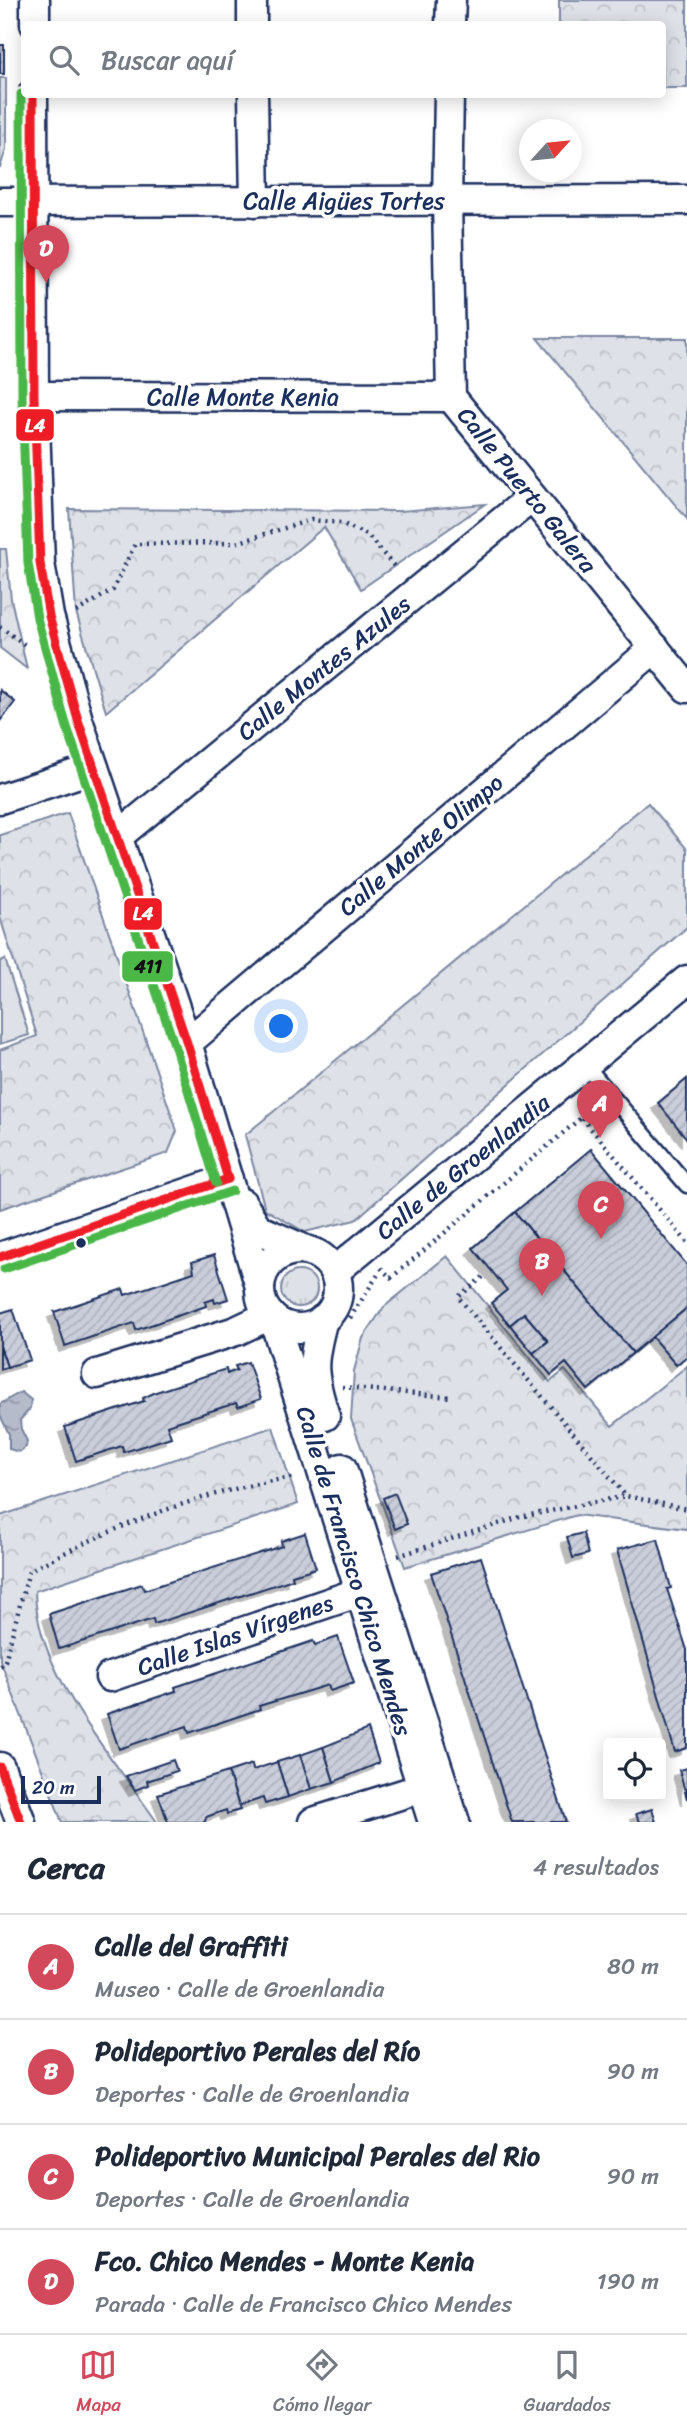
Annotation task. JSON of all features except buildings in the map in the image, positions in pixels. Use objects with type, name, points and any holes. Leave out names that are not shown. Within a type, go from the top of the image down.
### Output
[{"type":"street","points":[[35,0],[35,21]]},
{"type":"street","points":[[252,0],[252,21]]},
{"type":"street","points":[[450,0],[450,21]]},
{"type":"street","points":[[33,98],[34,396],[40,564],[49,616],[93,768],[187,1043],[260,1287],[261,1298],[272,1317],[299,1328],[312,1326],[323,1319],[337,1298],[334,1272],[319,1255],[258,1229],[228,1180]]},
{"type":"street","points":[[253,98],[255,202]]},
{"type":"street","name":"Calle Puerto Galera","points":[[449,98],[447,201],[452,397],[687,688]]},
{"type":"street","name":"Calle Aigües Tortes","points":[[0,202],[687,200]]},
{"type":"street","name":"Calle Monte Kenia","points":[[34,396],[452,397]]},
{"type":"street","name":"Calle Montes Azules","points":[[117,837],[531,498]]},
{"type":"street","name":"Calle Monte Olimpo","points":[[187,1043],[655,648]]},
{"type":"street","points":[[5,792],[93,768]]},
{"type":"street","name":"Calle de Groenlandia","points":[[334,1272],[687,980]]},
{"type":"street","points":[[0,1257],[228,1180]]},
{"type":"street","points":[[260,1287],[268,1265],[276,1257],[286,1252],[308,1251]]},
{"type":"street","points":[[97,1374],[236,1331],[272,1317]]},
{"type":"street","name":"Calle de Francisco Chico Mendes","points":[[272,1317],[433,1822]]},
{"type":"street","name":"Calle de Francisco Chico Mendes","points":[[323,1319],[313,1357],[316,1389],[455,1822]]},
{"type":"street","name":"Calle Islas Vírgenes","points":[[110,1677],[360,1592]]},
{"type":"street","points":[[0,1767],[21,1822]]},
{"type":"street","points":[[313,1822],[422,1788]]},
{"type":"lane","points":[[586,1066],[687,1185]]},
{"type":"path","points":[[76,612],[113,590],[135,544],[236,543],[311,520],[341,523],[367,535],[394,566]]},
{"type":"path","points":[[0,627],[31,649]]},
{"type":"path","points":[[362,1250],[391,1278],[609,1094]]},
{"type":"path","points":[[582,1118],[687,1242]]},
{"type":"path","points":[[483,1277],[458,1297],[626,1496]]},
{"type":"path","points":[[316,1389],[331,1386],[450,1397]]},
{"type":"path","points":[[0,1666],[5,1661],[29,1571],[110,1530],[244,1485],[303,1476]]},
{"type":"path","points":[[393,1557],[520,1517],[626,1496],[687,1509]]},
{"type":"green space","points":[[559,0],[687,0],[687,88],[666,88],[666,21],[559,21]]},
{"type":"green space","points":[[0,78],[6,78],[6,149],[0,168]]},
{"type":"green space","points":[[537,338],[687,338],[687,519]]},
{"type":"green space","points":[[485,504],[361,589],[324,527],[106,712],[76,612],[69,509],[400,511]]},
{"type":"green space","points":[[0,549],[6,549],[11,599],[27,669],[0,648]]},
{"type":"green space","points":[[648,803],[687,849],[687,927],[355,1220],[305,1232],[265,1209],[245,1135]]},
{"type":"green space","points":[[68,813],[177,1131],[168,1153],[0,1209],[0,1050],[37,1036],[0,917],[0,835]]},
{"type":"green space","points":[[5,959],[29,1035],[0,1044],[0,961]]},
{"type":"green space","points":[[447,1256],[550,1382],[565,1370],[612,1426],[687,1366],[687,1529],[577,1515],[405,1567],[351,1419],[354,1371],[363,1338],[384,1307]]},
{"type":"green space","points":[[299,1271],[312,1276],[317,1289],[312,1302],[299,1307],[286,1302],[281,1289],[286,1276]]},
{"type":"green space","points":[[273,1427],[298,1504],[35,1591],[39,1621],[48,1652],[62,1682],[99,1741],[157,1822],[62,1822],[0,1660],[0,1516]]},
{"type":"water","points":[[21,1392],[31,1400],[30,1409],[20,1420],[27,1441],[26,1447],[19,1452],[9,1449],[9,1434],[0,1415],[0,1404]]},
{"type":"transit line","name":"411","points":[[21,98],[22,396],[28,563],[37,618],[66,724],[175,1047],[216,1183]]},
{"type":"transit line","name":"L4","points":[[33,98],[34,396],[40,563],[49,616],[78,720],[187,1043],[228,1179]]},
{"type":"transit line","name":"L4","points":[[0,1257],[228,1179]]},
{"type":"transit line","name":"411","points":[[4,1269],[232,1191]]},
{"type":"transit line","name":"L4","points":[[0,1767],[21,1822]]},
{"type":"place","name":"Fco. Chico Mendes - Monte Kenia","points":[[46,283]]},
{"type":"place","name":"Calle del Graffiti","points":[[600,1138]]},
{"type":"place","name":"Polideportivo Municipal Perales del Rio","points":[[601,1239]]},
{"type":"place","name":"Polideportivo Perales del Río","points":[[542,1296]]}]
